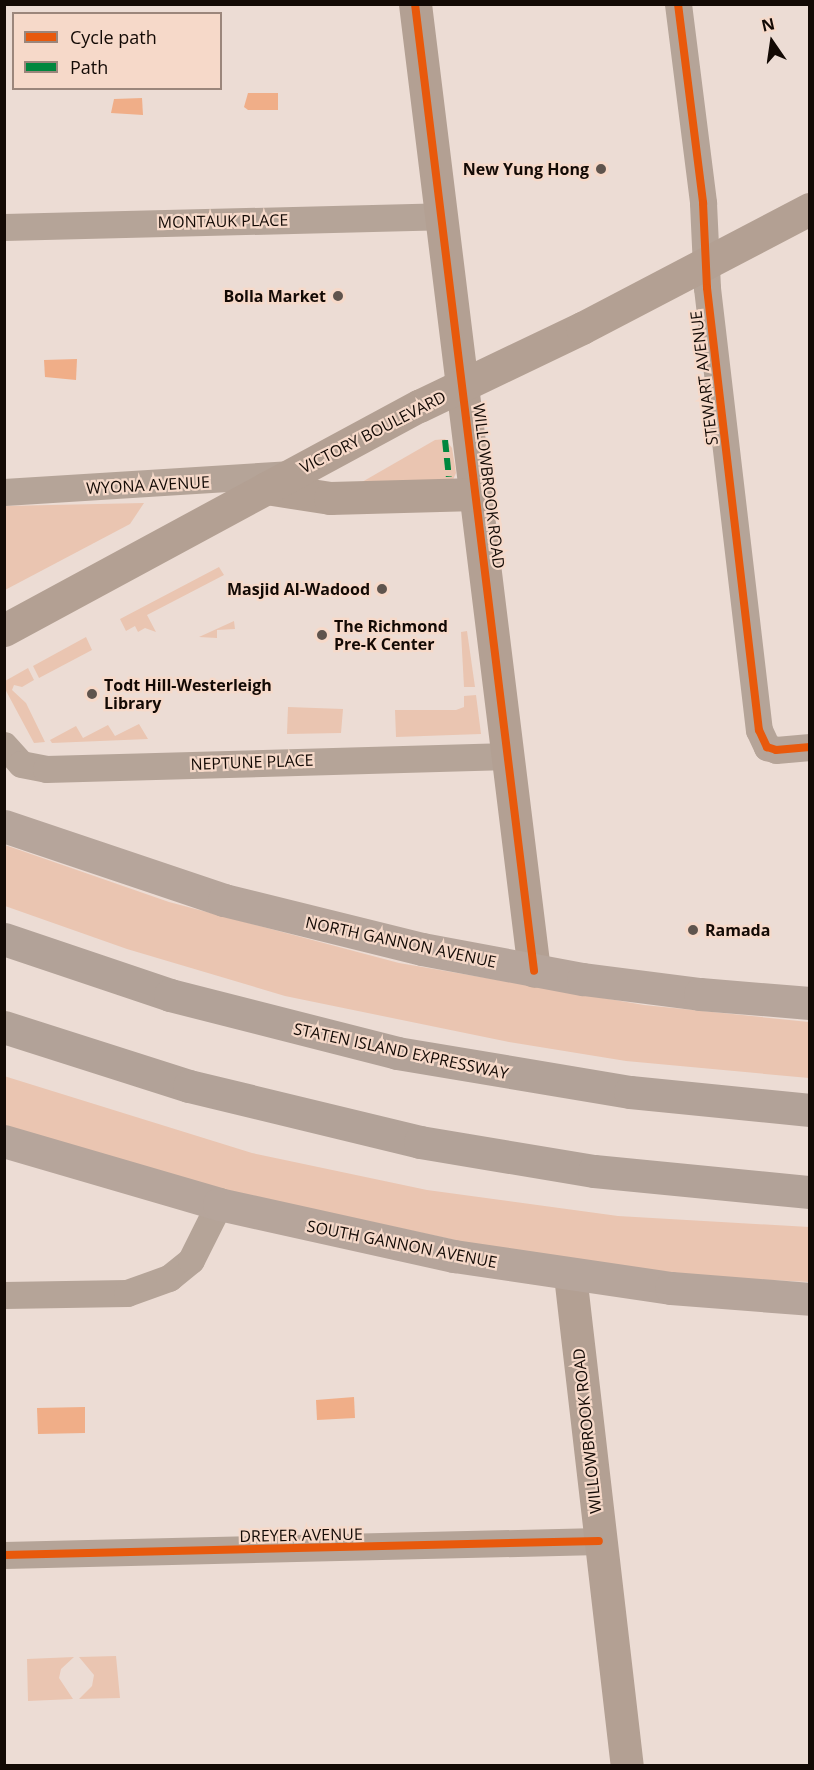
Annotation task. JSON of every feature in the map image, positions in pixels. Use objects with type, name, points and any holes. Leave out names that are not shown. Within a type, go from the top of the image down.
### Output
[{"type":"highway","name":"STATEN ISLAND EXPRESSWAY","points":[[4,939],[170,995],[397,1053],[630,1092],[810,1110]]},
{"type":"highway","points":[[4,1027],[189,1086],[400,1138],[594,1171],[810,1192]]},
{"type":"main road","name":"NORTH GANNON AVENUE","points":[[4,826],[111,865],[235,903],[373,938],[534,971],[700,994],[810,1003]]},
{"type":"main road","name":"SOUTH GANNON AVENUE","points":[[4,1141],[219,1204],[386,1243],[570,1275],[810,1299]]},
{"type":"street","name":"WILLOWBROOK ROAD","points":[[415,4],[534,971]]},
{"type":"street","name":"STEWART AVENUE","points":[[678,4],[704,203],[706,263],[759,730],[767,747],[784,750],[810,747]]},
{"type":"street","name":"VICTORY BOULEVARD","points":[[4,630],[279,481],[810,208]]},
{"type":"street","name":"MONTAUK PLACE","points":[[4,227],[442,216]]},
{"type":"street","name":"WYONA AVENUE","points":[[4,492],[279,481]]},
{"type":"street","points":[[279,481],[330,498],[476,494]]},
{"type":"street","name":"NEPTUNE PLACE","points":[[4,745],[21,764],[46,769],[509,756]]},
{"type":"street","points":[[4,1295],[127,1293],[169,1278],[191,1260],[219,1204]]},
{"type":"street","name":"WILLOWBROOK ROAD","points":[[570,1275],[599,1541],[627,1766]]},
{"type":"street","name":"DREYER AVENUE","points":[[4,1555],[599,1541]]},
{"type":"shaded area","points":[[248,93],[278,93],[278,110],[248,110],[244,107]]},
{"type":"shaded area","points":[[142,98],[143,115],[111,113],[114,99]]},
{"type":"shaded area","points":[[77,359],[76,380],[45,377],[44,360]]},
{"type":"shaded area","points":[[445,439],[452,448],[456,473],[453,480],[362,482],[435,440]]},
{"type":"shaded area","points":[[144,503],[130,524],[5,590],[5,506]]},
{"type":"shaded area","points":[[219,567],[224,575],[147,615],[156,632],[145,628],[138,632],[135,626],[126,631],[120,619]]},
{"type":"shaded area","points":[[234,621],[235,629],[217,630],[217,638],[199,637]]},
{"type":"shaded area","points":[[467,631],[475,687],[464,687],[461,632]]},
{"type":"shaded area","points":[[86,637],[92,650],[39,678],[33,666]]},
{"type":"shaded area","points":[[28,668],[34,680],[22,687],[14,685],[12,690],[26,703],[45,742],[34,743],[5,689],[5,681]]},
{"type":"shaded area","points":[[476,695],[481,734],[396,737],[395,710],[456,710],[464,707],[464,696]]},
{"type":"shaded area","points":[[288,707],[343,709],[341,733],[287,734]]},
{"type":"shaded area","points":[[139,724],[148,739],[52,743],[50,740],[76,726],[83,738],[108,725],[115,736]]},
{"type":"shaded area","points":[[5,845],[169,902],[399,963],[644,1005],[809,1022],[809,1078],[626,1061],[509,1042],[285,996],[127,949],[5,906]]},
{"type":"shaded area","points":[[4,1076],[252,1153],[427,1190],[618,1216],[809,1227],[809,1282],[673,1275],[505,1251],[203,1185],[5,1126]]},
{"type":"shaded area","points":[[354,1397],[355,1418],[317,1420],[316,1400]]},
{"type":"shaded area","points":[[85,1407],[85,1433],[38,1434],[37,1408]]},
{"type":"shaded area","points":[[116,1656],[120,1698],[79,1699],[92,1686],[94,1675],[79,1657]]},
{"type":"shaded area","points":[[74,1657],[61,1669],[59,1678],[73,1699],[28,1701],[27,1659]]},
{"type":"marked path","points":[[445,440],[449,477]]},
{"type":"cycle path","points":[[415,4],[534,971]]},
{"type":"cycle path","points":[[678,4],[703,203],[707,288],[759,730],[767,747],[776,750],[810,747]]},
{"type":"cycle path","points":[[4,1555],[599,1541]]},
{"type":"place","name":"New Yung Hong","points":[[601,169]]},
{"type":"place","name":"Bolla Market","points":[[338,296]]},
{"type":"place","name":"Masjid Al-Wadood","points":[[382,589]]},
{"type":"place","name":"The Richmond Pre-K Center","points":[[322,635]]},
{"type":"place","name":"Todt Hill-Westerleigh Library","points":[[92,694]]},
{"type":"place","name":"Ramada","points":[[693,930]]}]
